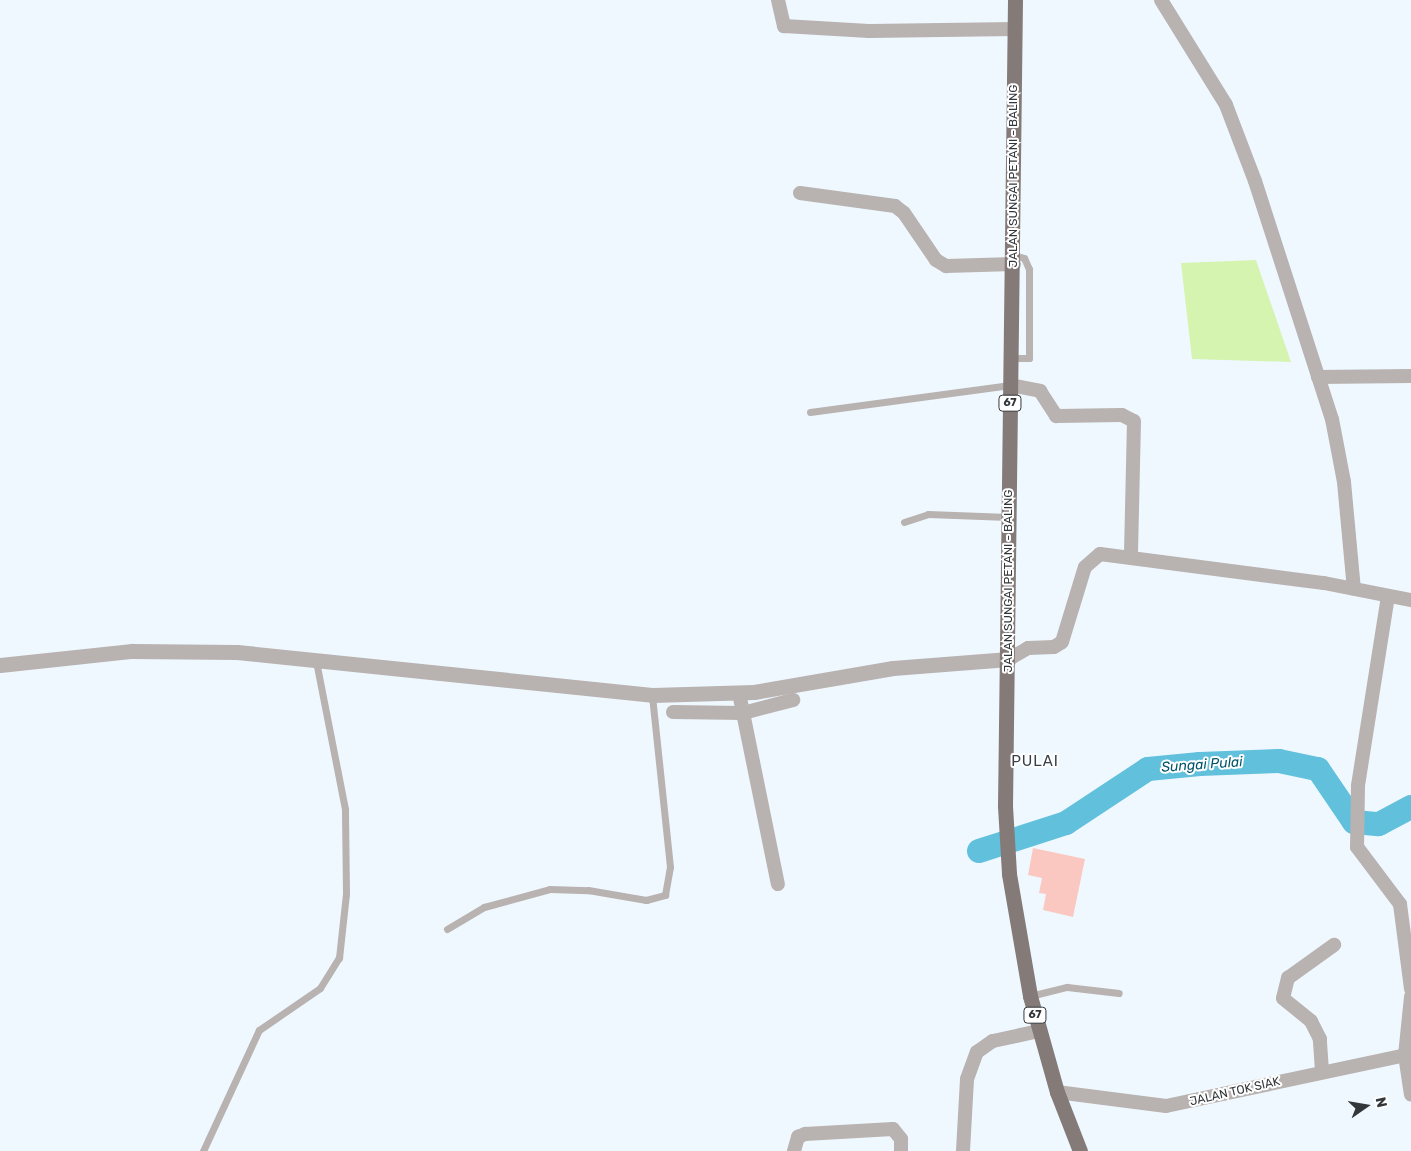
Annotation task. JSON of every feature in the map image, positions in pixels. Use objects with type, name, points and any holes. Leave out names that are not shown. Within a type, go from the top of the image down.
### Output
[{"type":"main road","name":"JALAN SUNGAI PETANI - BALING","points":[[1015,0],[1014,259],[1010,385],[1009,659],[1006,806],[1009,874],[1030,996],[1057,1092],[1080,1151]]},
{"type":"street","points":[[778,0],[784,26],[869,31],[1015,29]]},
{"type":"street","points":[[1161,0],[1233,118],[1318,377],[1340,451],[1354,589]]},
{"type":"street","points":[[800,193],[895,206],[940,264],[1014,259]]},
{"type":"street","points":[[1318,377],[1411,376]]},
{"type":"street","points":[[1010,385],[1040,392],[1056,416],[1122,416],[1134,421],[1131,558]]},
{"type":"street","points":[[0,665],[132,651],[237,652],[316,662],[652,695],[739,693],[892,668],[1009,659],[1028,648],[1054,647],[1062,642],[1088,561],[1105,554],[1354,589],[1411,600]]},
{"type":"street","points":[[1388,596],[1358,786],[1357,838],[1360,855],[1400,904],[1411,988]]},
{"type":"street","points":[[739,693],[778,884]]},
{"type":"street","points":[[673,712],[743,713],[793,700]]},
{"type":"street","points":[[1322,1071],[1320,1039],[1314,1027],[1283,998],[1288,978],[1334,945]]},
{"type":"street","points":[[1411,998],[1408,1054],[1411,1095]]},
{"type":"street","points":[[963,1151],[967,1079],[977,1052],[993,1040],[1039,1031]]},
{"type":"street","name":"JALAN TOK SIAK","points":[[1057,1092],[1166,1106],[1408,1054]]},
{"type":"street","points":[[794,1151],[798,1137],[805,1134],[893,1129],[901,1139],[901,1151]]},
{"type":"lane","points":[[810,412],[1010,385]]},
{"type":"lane","points":[[904,522],[928,514],[1009,517]]},
{"type":"lane","points":[[203,1151],[259,1030],[320,988],[334,972],[339,958],[346,894],[345,809],[316,662]]},
{"type":"lane","points":[[447,929],[484,907],[550,889],[588,890],[646,900],[665,895],[670,867],[652,695]]},
{"type":"lane","points":[[1030,996],[1067,988],[1119,993]]},
{"type":"green space","points":[[1256,260],[1291,362],[1192,359],[1181,263]]},
{"type":"building","points":[[1033,848],[1085,859],[1073,917],[1043,910],[1046,894],[1039,893],[1042,878],[1028,875]]},
{"type":"waterway","name":"Sungai Pulai","points":[[979,851],[1066,823],[1148,769],[1200,764],[1279,761],[1318,769],[1354,822],[1379,824],[1411,807]]},
{"type":"district","name":"PULAI","points":[[1035,762]]}]
